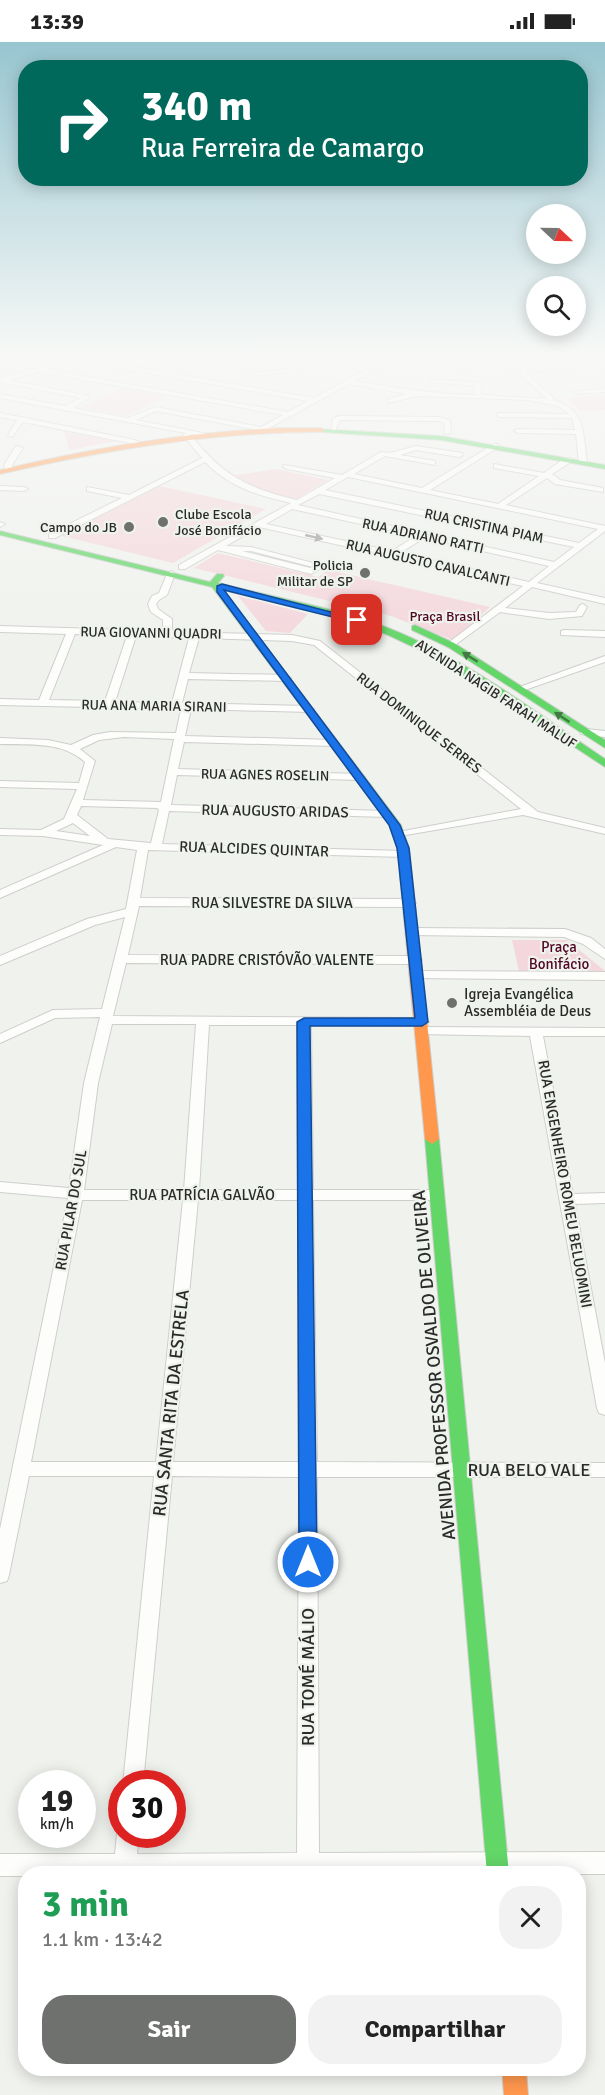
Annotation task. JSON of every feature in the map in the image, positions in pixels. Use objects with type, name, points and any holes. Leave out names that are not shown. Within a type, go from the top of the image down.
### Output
[{"type":"street","points":[[5,471],[15,454]]},
{"type":"street","points":[[5,471],[82,454]]},
{"type":"street","name":"RUA ADRIANO RATTI","points":[[205,454],[223,476],[236,485],[293,504],[423,536],[557,565]]},
{"type":"street","points":[[168,633],[168,619],[154,610],[152,604],[155,598],[163,595],[172,571],[220,548],[257,524],[344,476],[392,454]]},
{"type":"street","points":[[452,454],[459,455]]},
{"type":"street","points":[[423,491],[482,454]]},
{"type":"street","points":[[535,454],[605,467]]},
{"type":"street","points":[[582,454],[583,463]]},
{"type":"street","points":[[387,455],[432,464]]},
{"type":"street","points":[[52,536],[208,459]]},
{"type":"street","points":[[500,506],[568,460]]},
{"type":"street","points":[[496,466],[600,490]]},
{"type":"street","points":[[287,467],[423,491],[604,528]]},
{"type":"street","points":[[0,489],[24,489]]},
{"type":"street","points":[[90,489],[129,497]]},
{"type":"street","name":"RUA CRISTINA PIAM","points":[[317,491],[428,514],[450,523],[459,517],[580,546]]},
{"type":"street","points":[[466,507],[474,501]]},
{"type":"street","points":[[419,520],[428,514]]},
{"type":"street","name":"RUA AUGUSTO CAVALCANTI","points":[[257,524],[602,601]]},
{"type":"street","points":[[402,531],[411,525]]},
{"type":"street","name":"AVENIDA NAGIB FARAH MALUF","points":[[0,526],[52,536],[172,571]]},
{"type":"street","name":"AVENIDA NAGIB FARAH MALUF","points":[[0,526],[357,620],[392,632],[434,651],[605,764]]},
{"type":"street","points":[[451,645],[604,528]]},
{"type":"street","points":[[436,538],[444,532]]},
{"type":"street","points":[[393,555],[423,536]]},
{"type":"street","points":[[220,548],[251,549],[321,566],[311,572],[220,548]]},
{"type":"street","name":"AVENIDA NAGIB FARAH MALUF","points":[[220,583],[369,613],[417,629],[451,645],[605,745]]},
{"type":"street","name":"AVENIDA PROFESSOR OSVALDO DE OLIVEIRA","points":[[220,583],[254,636],[387,814],[398,835],[404,854],[416,960],[498,1866]]},
{"type":"street","points":[[499,609],[534,614],[570,615],[579,614],[583,607]]},
{"type":"street","name":"RUA GIOVANNI QUADRI","points":[[0,629],[302,639]]},
{"type":"street","points":[[43,703],[72,631]]},
{"type":"street","points":[[110,705],[133,632]]},
{"type":"street","points":[[564,633],[605,634]]},
{"type":"street","name":"RUA PILAR DO SUL","points":[[0,1575],[76,1194],[91,1083],[108,1016],[119,959],[163,807],[179,737],[184,676],[195,634]]},
{"type":"street","name":"RUA DOMINIQUE SERRES","points":[[302,639],[317,644],[327,651],[532,813]]},
{"type":"street","points":[[490,688],[505,693],[605,659]]},
{"type":"street","points":[[184,676],[286,678]]},
{"type":"street","name":"RUA ANA MARIA SIRANI","points":[[0,702],[309,710]]},
{"type":"street","points":[[585,732],[605,734]]},
{"type":"street","points":[[72,748],[91,738],[106,734],[334,743]]},
{"type":"street","points":[[0,741],[39,742],[72,748],[90,761],[84,786],[71,816],[63,825],[47,834]]},
{"type":"street","name":"RUA AGNES ROSELIN","points":[[171,772],[360,777]]},
{"type":"street","points":[[0,784],[84,786]]},
{"type":"street","name":"RUA AUGUSTO ARIDAS","points":[[77,803],[387,814]]},
{"type":"street","points":[[398,835],[532,813],[605,831]]},
{"type":"street","points":[[0,894],[109,843],[71,816]]},
{"type":"street","name":"RUA ALCIDES QUINTAR","points":[[0,832],[47,834],[150,847],[404,854]]},
{"type":"street","name":"RUA SILVESTRE DA SILVA","points":[[0,961],[91,922],[133,907],[410,903]]},
{"type":"street","points":[[413,932],[566,933],[586,942],[605,955]]},
{"type":"street","name":"RUA PADRE CRISTÓVÃO VALENTE","points":[[119,959],[416,960]]},
{"type":"street","points":[[417,975],[605,976]]},
{"type":"street","points":[[0,1039],[53,1014],[536,1032],[605,1032]]},
{"type":"street","name":"RUA SANTA RITA DA ESTRELA","points":[[134,1770],[191,1195],[203,1021]]},
{"type":"street","name":"RUA TOMÉ MÁLIO","points":[[304,1022],[308,1470],[308,1864]]},
{"type":"street","name":"RUA ENGENHEIRO ROMEU BELUOMINI","points":[[536,1032],[605,1408]]},
{"type":"street","name":"RUA PATRÍCIA GALVÃO","points":[[0,1187],[76,1194],[436,1195]]},
{"type":"street","points":[[568,1199],[605,1198]]},
{"type":"street","name":"RUA BELO VALE","points":[[21,1469],[605,1470]]},
{"type":"street","points":[[125,1864],[127,1848]]},
{"type":"street","points":[[552,1866],[605,1863]]},
{"type":"street","points":[[0,1865],[308,1864],[384,1866]]},
{"type":"street","points":[[515,2076],[516,2095]]},
{"type":"green space","points":[[276,469],[329,480],[296,499],[261,492],[230,476]]},
{"type":"green space","name":"Clube Escola José Bonifácio","points":[[155,485],[266,509],[173,563],[58,535]]},
{"type":"green space","name":"Praça Brasil","points":[[218,553],[318,577],[329,570],[490,607],[453,640],[391,616],[194,568]]},
{"type":"green space","points":[[238,596],[308,614],[290,633],[266,631]]},
{"type":"green space","name":"Praça Bonifácio","points":[[512,940],[567,940],[605,971],[519,971]]},
{"type":"traffic: fast","points":[[530,454],[605,467]]},
{"type":"traffic: fast","points":[[0,533],[357,620],[391,633],[455,665],[516,703],[605,764]]},
{"type":"traffic: fast","points":[[220,576],[213,583],[395,825],[403,848],[406,875]]},
{"type":"traffic: fast","points":[[415,628],[451,645],[605,745]]},
{"type":"traffic: fast","points":[[432,1139],[497,1866]]},
{"type":"traffic: slow","points":[[0,472],[80,454]]},
{"type":"traffic: slow","points":[[406,875],[432,1139]]},
{"type":"traffic: slow","points":[[515,2076],[516,2095]]},
{"type":"place","name":"Clube Escola José Bonifácio","points":[[163,522]]},
{"type":"place","name":"Campo do JB","points":[[129,527]]},
{"type":"place","name":"Policia Militar de SP","points":[[365,573]]},
{"type":"place","name":"Igreja Evangélica Assembléia de Deus","points":[[452,1003]]},
{"type":"route","points":[[308,1562],[304,1022],[422,1022],[403,848],[395,825],[220,590],[222,586],[357,620]]}]
